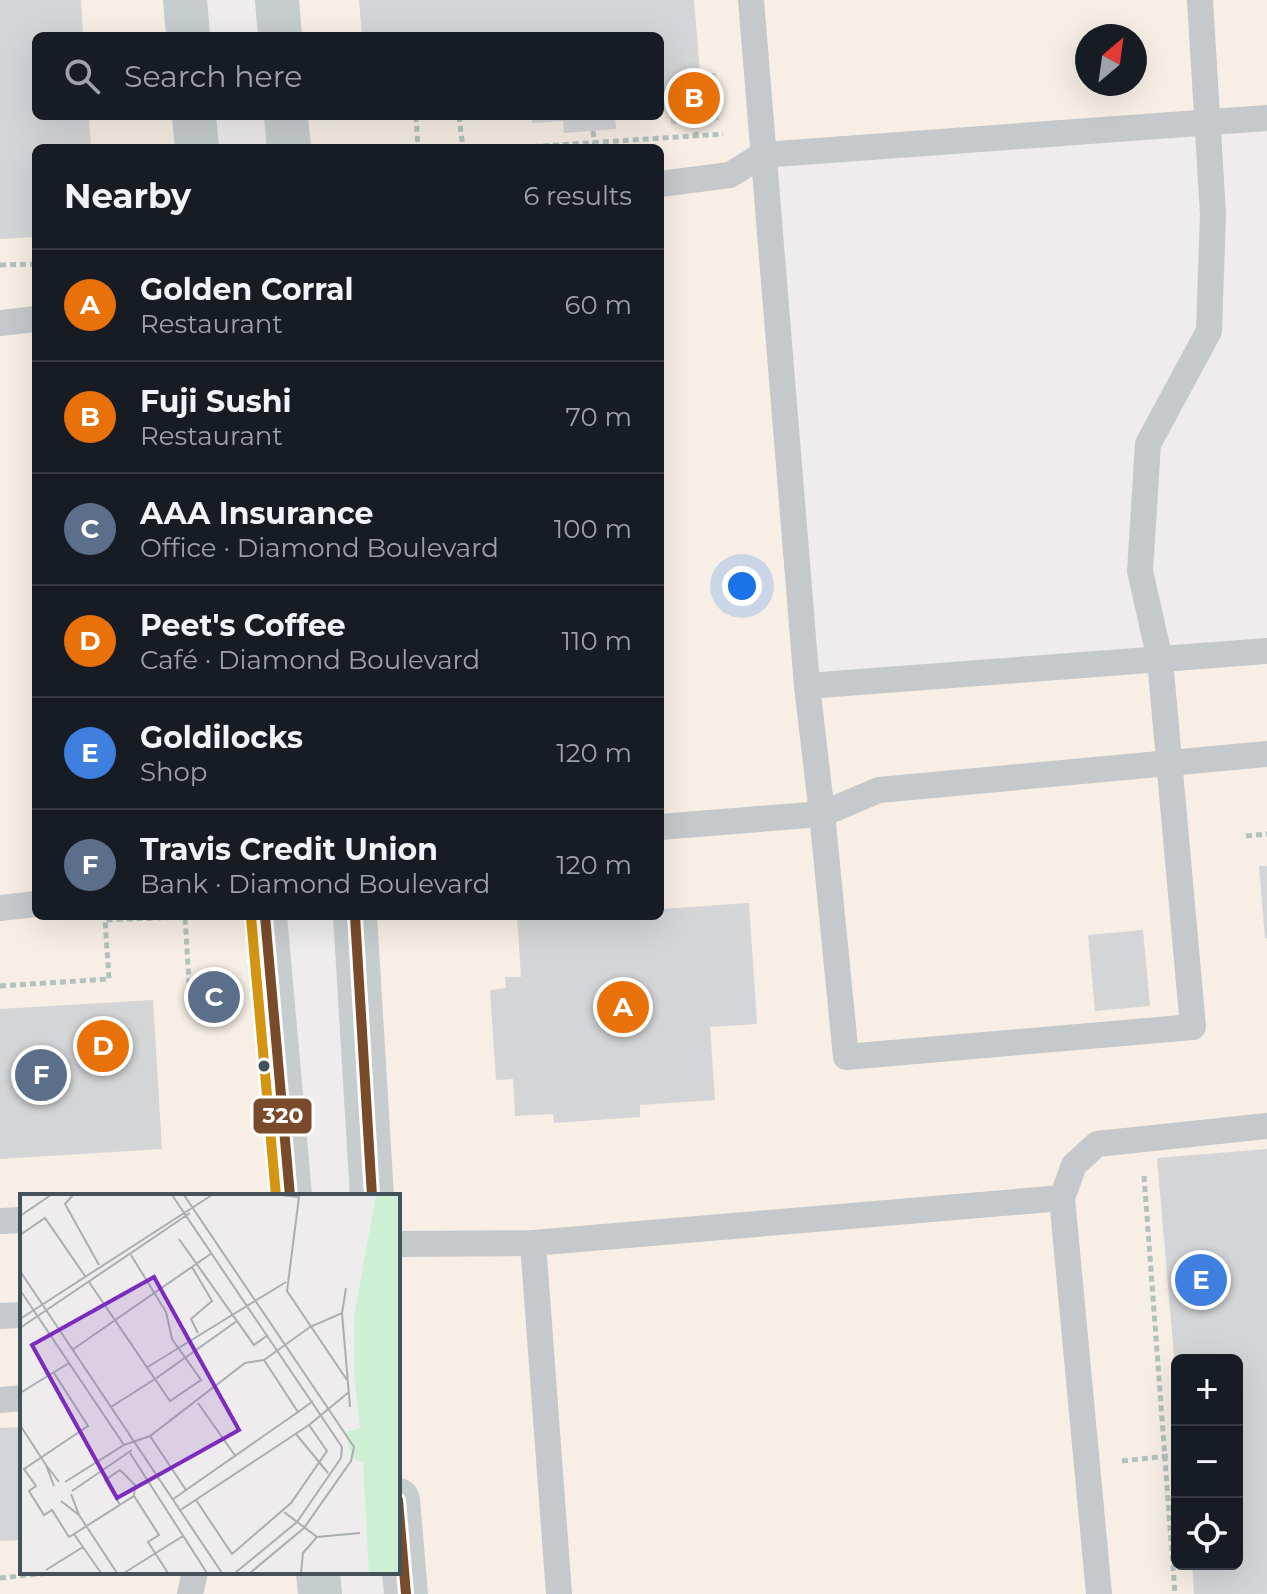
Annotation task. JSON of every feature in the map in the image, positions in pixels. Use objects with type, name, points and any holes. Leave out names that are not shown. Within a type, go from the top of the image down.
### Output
[{"type":"main road","points":[[185,0],[188,32]]},
{"type":"main road","points":[[277,0],[280,32]]},
{"type":"main road","points":[[194,120],[197,144]]},
{"type":"main road","points":[[286,120],[289,144]]},
{"type":"main road","points":[[265,920],[290,1194]]},
{"type":"main road","points":[[355,920],[372,1194]]},
{"type":"main road","points":[[400,1524],[406,1594]]},
{"type":"main road","points":[[318,1574],[320,1594]]},
{"type":"lane","points":[[751,0],[807,686],[846,1057],[1193,1027],[1160,660],[1140,571],[1148,444],[1209,331],[1213,214],[1200,0]]},
{"type":"lane","points":[[664,183],[730,175],[762,155],[1267,118]]},
{"type":"lane","points":[[0,323],[32,319]]},
{"type":"lane","points":[[807,686],[1267,651]]},
{"type":"lane","points":[[664,827],[822,814],[879,790],[1267,754]]},
{"type":"lane","points":[[0,908],[32,904]]},
{"type":"lane","points":[[1099,1594],[1062,1198],[1074,1165],[1097,1144],[1267,1126]]},
{"type":"lane","points":[[400,1244],[533,1243],[1062,1198]]},
{"type":"lane","points":[[0,1221],[20,1220]]},
{"type":"lane","points":[[533,1243],[559,1594]]},
{"type":"lane","points":[[0,1316],[20,1315]]},
{"type":"lane","points":[[0,1400],[20,1398]]},
{"type":"lane","points":[[190,1594],[195,1574]]},
{"type":"path","points":[[605,144],[724,134],[723,119]]},
{"type":"path","points":[[416,120],[418,144]]},
{"type":"path","points":[[460,120],[462,144]]},
{"type":"path","points":[[695,122],[696,136]]},
{"type":"path","points":[[593,131],[594,144]]},
{"type":"path","points":[[0,265],[32,264]]},
{"type":"path","points":[[1246,836],[1267,834]]},
{"type":"path","points":[[0,986],[109,979],[105,920]]},
{"type":"path","points":[[185,920],[189,982],[271,978]]},
{"type":"path","points":[[1141,1139],[1175,1594]]},
{"type":"path","points":[[1087,1464],[1171,1456]]},
{"type":"path","points":[[0,1578],[28,1574]]},
{"type":"shaded area","points":[[0,0],[186,0],[188,32],[32,32],[32,120],[194,120],[197,144],[32,144],[32,920],[265,920],[290,1194],[20,1194],[20,1574],[319,1574],[320,1594],[0,1594]]},
{"type":"shaded area","points":[[277,0],[1267,0],[1267,118],[763,155],[807,686],[1267,651],[1267,1594],[406,1594],[400,1524],[400,1194],[372,1194],[355,920],[664,920],[664,144],[289,144],[286,120],[664,120],[664,32],[280,32]]},
{"type":"building","points":[[0,0],[81,0],[83,32],[32,32],[32,120],[89,120],[91,144],[32,144],[32,237],[0,239]]},
{"type":"building","points":[[359,0],[694,0],[700,73],[716,73],[719,120],[671,124],[668,92],[664,92],[664,32],[362,32]]},
{"type":"building","points":[[532,120],[615,120],[616,129],[564,133],[563,121],[532,123]]},
{"type":"building","points":[[1259,866],[1267,866],[1265,939]]},
{"type":"building","points":[[749,903],[757,1024],[710,1027],[715,1100],[640,1105],[640,1117],[554,1123],[553,1114],[515,1116],[513,1079],[496,1080],[490,990],[506,988],[505,977],[521,977],[517,920],[664,920],[664,909]]},
{"type":"building","points":[[1143,930],[1150,1006],[1095,1011],[1088,935]]},
{"type":"building","points":[[153,1000],[162,1149],[0,1159],[0,1009]]},
{"type":"building","points":[[1267,1149],[1267,1594],[1194,1594],[1192,1570],[1243,1570],[1243,1354],[1174,1354],[1157,1158]]},
{"type":"building","points":[[20,1427],[20,1540],[0,1541],[0,1428]]},
{"type":"transit line","points":[[251,920],[276,1194]]},
{"type":"transit line","name":"320","points":[[265,920],[290,1194]]},
{"type":"transit line","name":"320","points":[[355,920],[372,1194]]},
{"type":"transit line","name":"320","points":[[400,1524],[406,1594]]},
{"type":"place","name":"Fuji Sushi","points":[[694,98]]},
{"type":"place","name":"AAA Insurance","points":[[214,997]]},
{"type":"place","name":"Golden Corral","points":[[623,1007]]},
{"type":"place","name":"Peet's Coffee","points":[[103,1046]]},
{"type":"place","name":"Travis Credit Union","points":[[41,1075]]},
{"type":"place","name":"Goldilocks","points":[[1201,1280]]}]
